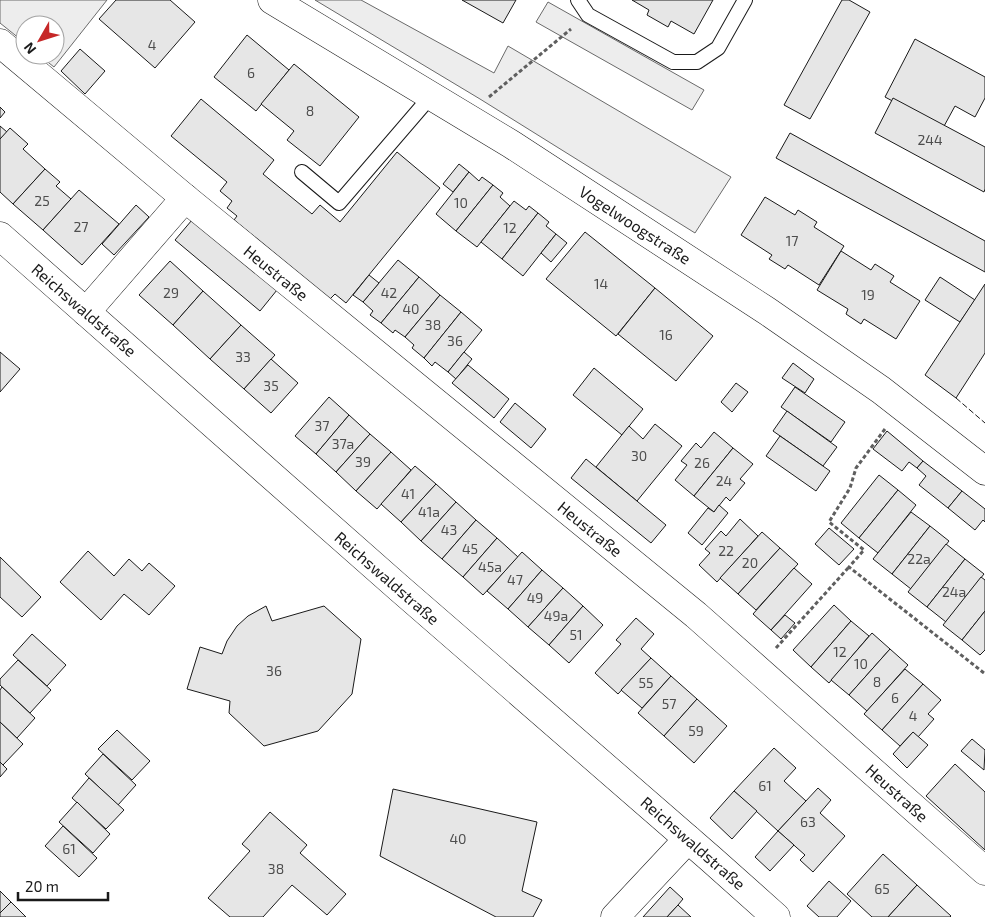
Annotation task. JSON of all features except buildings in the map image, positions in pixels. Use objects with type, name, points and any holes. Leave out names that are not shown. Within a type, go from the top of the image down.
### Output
[{"type":"street","name":"Vogelwoogstraße","points":[[272,0],[511,144],[767,311],[881,390],[985,471]]},
{"type":"street","name":"Heustraße","points":[[0,42],[184,198],[696,615],[985,871]]},
{"type":"street","points":[[86,312],[184,198]]},
{"type":"street","name":"Reichswaldstraße","points":[[0,236],[398,588],[776,917]]},
{"type":"street","points":[[615,917],[688,839]]},
{"type":"lane","points":[[578,0],[588,15],[673,62],[698,62],[718,48],[745,0]]},
{"type":"lane","points":[[302,172],[339,203],[431,96]]},
{"type":"path","points":[[465,116],[588,15]]},
{"type":"path","points":[[758,669],[864,550],[829,522],[850,488],[856,468],[902,407]]},
{"type":"path","points":[[849,567],[985,672]]},
{"type":"shaded area","points":[[0,0],[107,0],[65,53],[65,15],[15,15],[15,35],[0,23]]},
{"type":"shaded area","points":[[315,0],[361,0],[494,73],[508,46],[731,177],[695,233],[480,99]]},
{"type":"shaded area","points":[[548,2],[704,90],[692,110],[536,22]]},
{"type":"fence","points":[[956,398],[985,423]]}]
